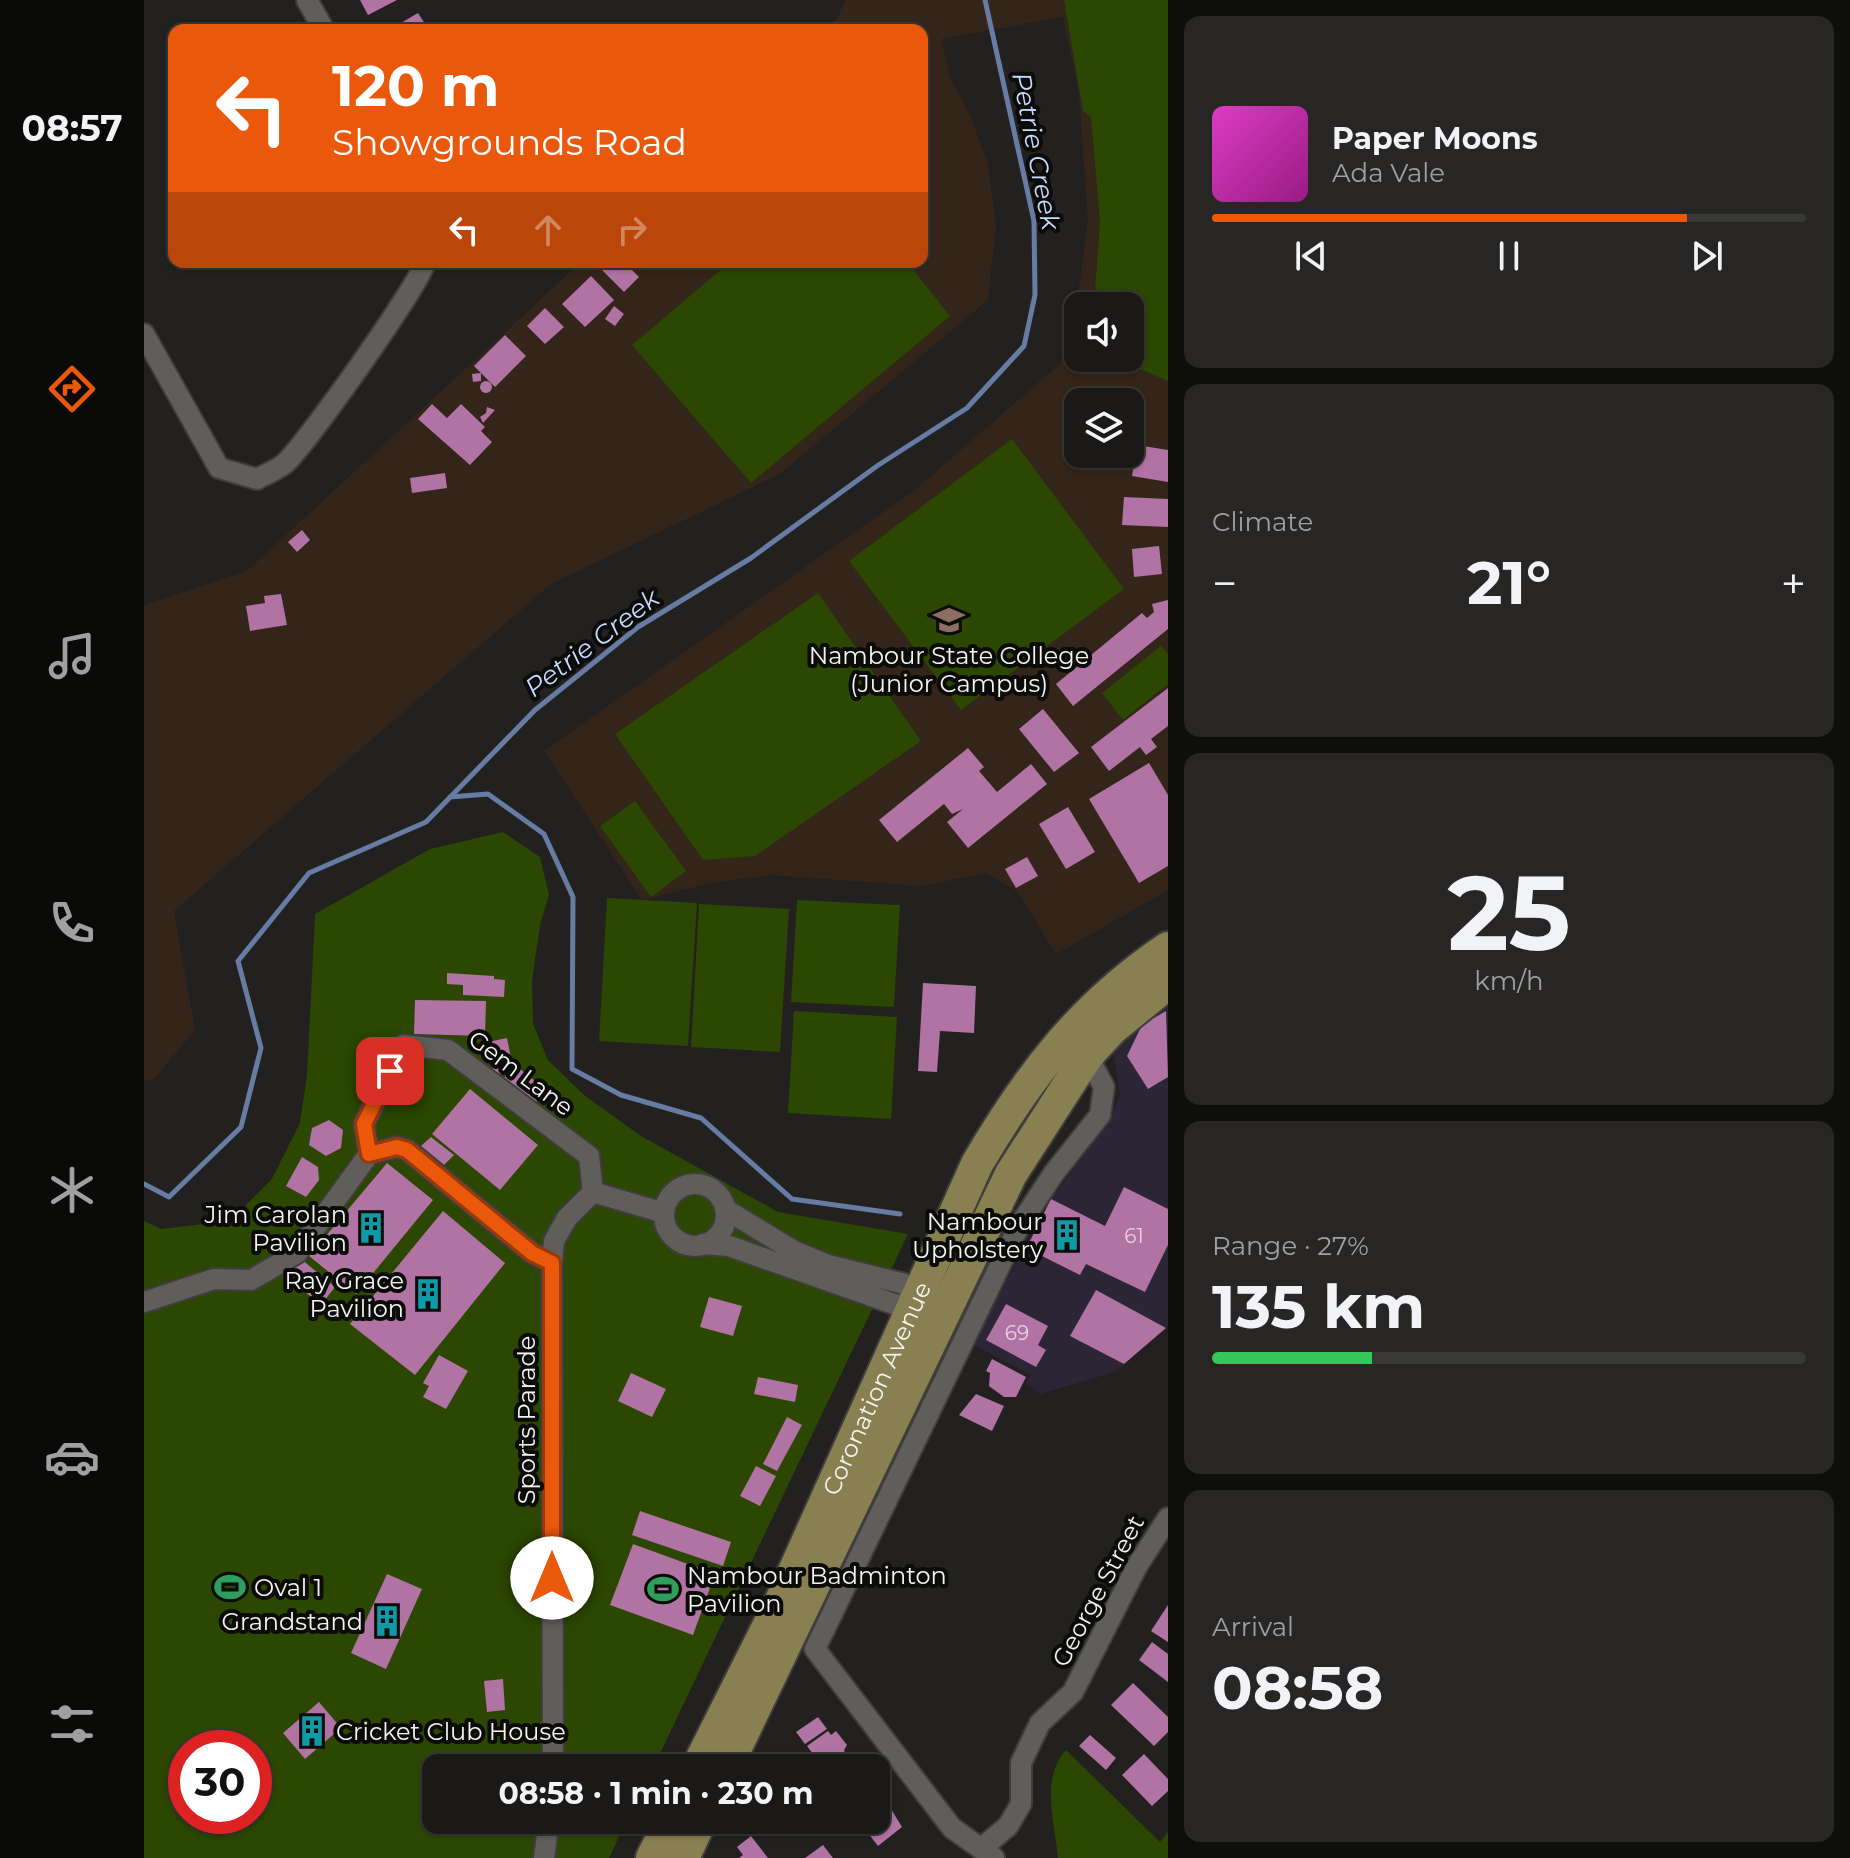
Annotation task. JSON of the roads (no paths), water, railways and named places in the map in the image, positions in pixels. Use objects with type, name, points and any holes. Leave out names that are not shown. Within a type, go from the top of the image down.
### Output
[{"type":"main road","name":"Coronation Avenue","points":[[732,1754],[930,1308],[977,1164],[1013,1102],[1075,1023],[1127,975],[1168,948]]},
{"type":"main road","name":"Coronation Avenue","points":[[704,1754],[930,1308],[1087,1056],[1112,1029],[1168,983]]},
{"type":"main road","points":[[652,1858],[664,1834]]},
{"type":"main road","points":[[683,1858],[694,1834]]},
{"type":"street","points":[[307,0],[321,24]]},
{"type":"street","points":[[144,334],[219,468],[257,479],[286,463],[424,268]]},
{"type":"street","points":[[988,1853],[952,1828],[815,1649],[1019,1226],[1054,1173],[1100,1115],[1104,1087],[1087,1056],[1075,1023]]},
{"type":"street","name":"Gem Lane","points":[[369,1154],[364,1124],[403,1045],[448,1050],[589,1156],[593,1192]]},
{"type":"street","points":[[144,1302],[214,1279],[251,1280],[297,1253],[369,1154],[397,1147],[407,1150],[532,1253],[552,1263]]},
{"type":"street","points":[[688,1185],[708,1187],[716,1192],[725,1209],[794,1251],[828,1265],[905,1284],[930,1308],[897,1305],[729,1246],[684,1243],[665,1223],[664,1213],[671,1195],[688,1185]]},
{"type":"street","points":[[593,1192],[664,1213]]},
{"type":"street","name":"Sports Parade","points":[[553,1754],[552,1263],[554,1241],[567,1218],[593,1192]]},
{"type":"street","points":[[703,1244],[723,1227],[725,1209]]},
{"type":"street","name":"George Street","points":[[988,1853],[1021,1804],[1021,1763],[1040,1723],[1073,1692],[1137,1566],[1168,1518]]},
{"type":"street","points":[[544,1858],[547,1834]]},
{"type":"waterway","name":"Petrie Creek","points":[[144,1184],[169,1197],[241,1127],[261,1048],[238,961],[309,873],[426,822],[535,710],[638,627],[751,558],[877,466],[967,408],[1024,346],[1035,295],[1034,221],[985,0]]},
{"type":"waterway","points":[[450,797],[488,794],[544,834],[573,897],[572,1069],[621,1095],[701,1118],[792,1199],[900,1214]]},
{"type":"place","name":"Nambour State College (Junior Campus)","points":[[949,620]]},
{"type":"place","name":"Jim Carolan Pavilion","points":[[371,1228]]},
{"type":"place","name":"Nambour Upholstery","points":[[1067,1235]]},
{"type":"place","name":"Ray Grace Pavilion","points":[[428,1294]]},
{"type":"place","name":"Oval 1","points":[[230,1587]]},
{"type":"place","name":"Nambour Badminton Pavilion","points":[[663,1589]]},
{"type":"place","name":"Grandstand","points":[[387,1621]]},
{"type":"place","name":"Cricket Club House","points":[[312,1731]]}]
